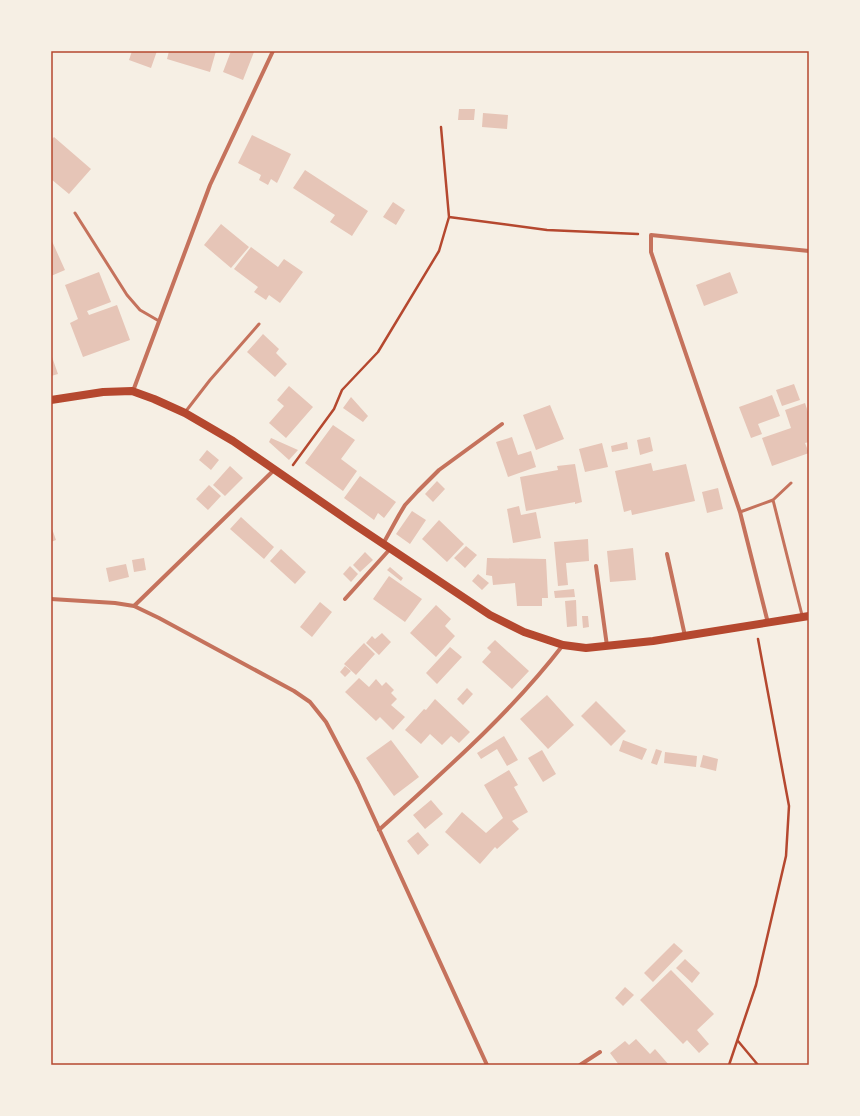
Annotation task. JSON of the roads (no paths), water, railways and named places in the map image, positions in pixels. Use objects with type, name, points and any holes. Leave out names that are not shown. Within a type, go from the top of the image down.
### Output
[{"type":"main road","points":[[51,400],[103,392],[132,392],[154,399],[185,413],[234,441],[284,477],[490,615],[524,632],[563,645],[586,648],[607,646],[685,636],[806,617]]},
{"type":"street","points":[[132,392],[210,184],[273,51]]},
{"type":"street","points":[[768,623],[740,512],[651,252],[651,235],[809,251]]},
{"type":"street","points":[[345,599],[387,546],[399,514],[405,505],[439,470],[502,424]]},
{"type":"street","points":[[134,606],[274,470]]},
{"type":"street","points":[[667,554],[685,636]]},
{"type":"street","points":[[596,566],[607,646]]},
{"type":"street","points":[[51,599],[134,606],[287,687],[310,702],[326,722],[358,783],[487,1065]]},
{"type":"street","points":[[379,830],[428,786],[500,717],[544,669],[563,645]]},
{"type":"street","points":[[580,1065],[600,1052]]},
{"type":"lane","points":[[75,213],[127,295],[140,310],[159,321]]},
{"type":"lane","points":[[185,413],[210,380],[260,324]]},
{"type":"lane","points":[[740,512],[773,500],[791,482]]},
{"type":"lane","points":[[773,500],[806,617]]}]
